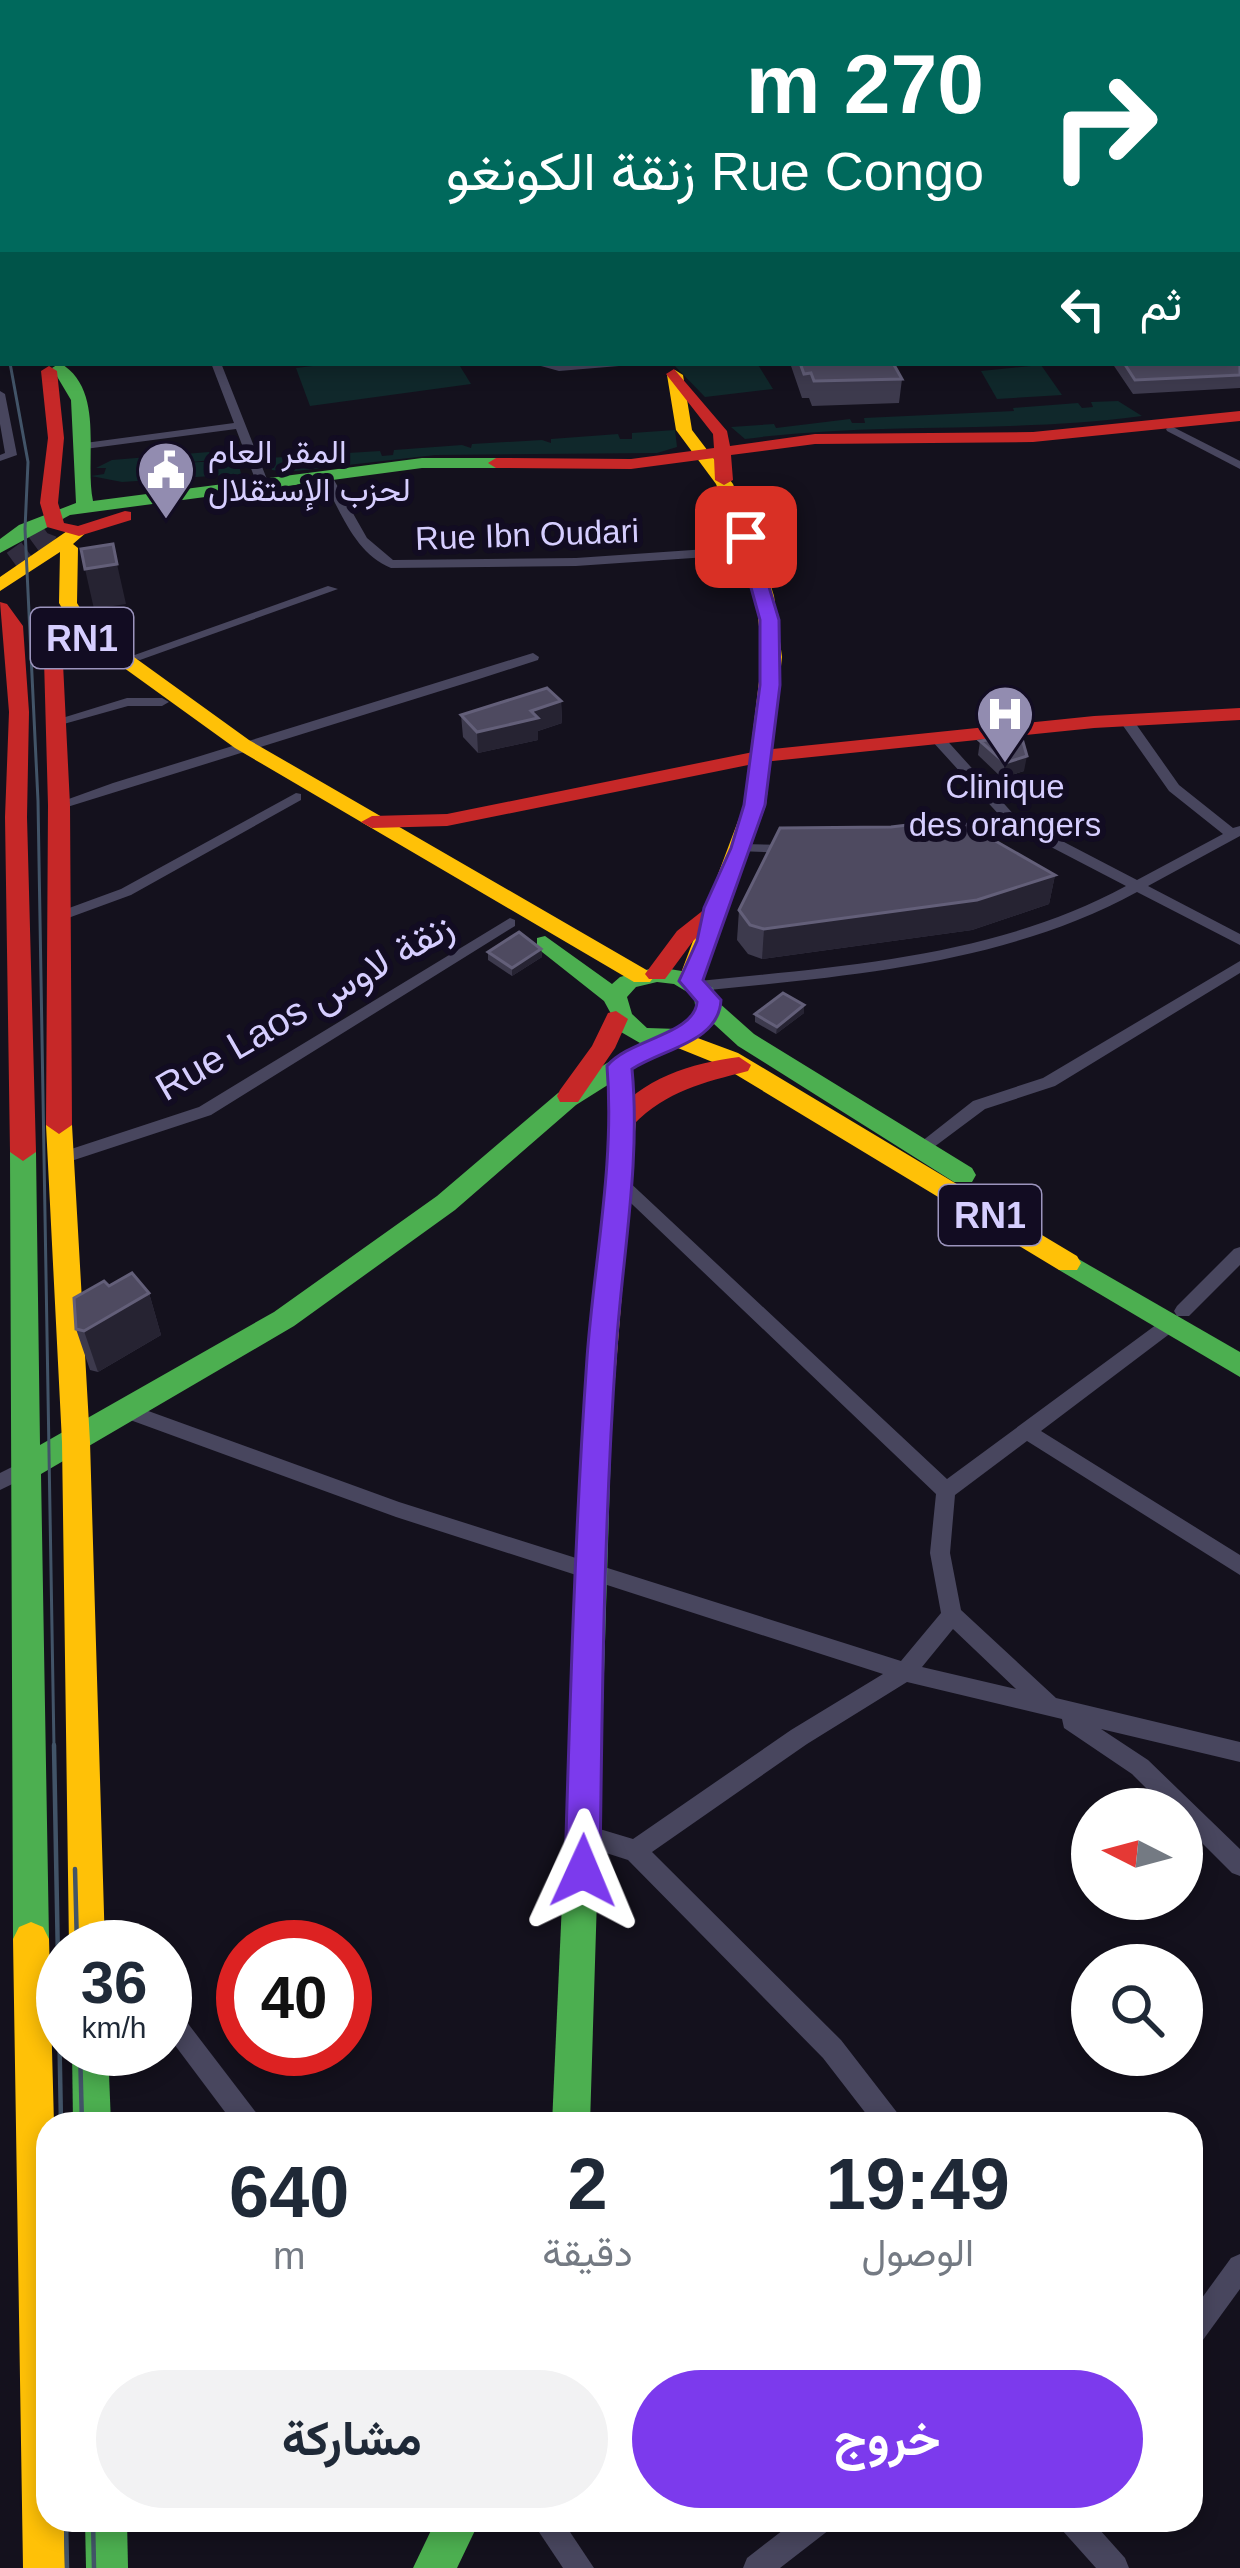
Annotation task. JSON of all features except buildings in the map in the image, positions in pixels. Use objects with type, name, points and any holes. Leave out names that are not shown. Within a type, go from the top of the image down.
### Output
[{"type":"main road","points":[[54,366],[70,376],[85,446],[49,638],[59,805],[59,1160],[76,1442],[86,1920]]},
{"type":"main road","name":"RN1","points":[[54,366],[73,426],[67,602],[71,616],[164,699],[296,797],[570,960],[631,1032],[670,1038],[739,1065],[1176,1318],[1240,1344]]},
{"type":"main road","points":[[12,1476],[284,1319],[446,1203],[566,1100],[670,1038],[696,1030],[715,908],[742,848],[763,756],[772,640],[751,550],[715,463],[684,430],[671,369]]},
{"type":"main road","points":[[71,521],[125,493],[262,489],[416,471],[610,472],[828,447],[1029,445],[1240,420]]},
{"type":"main road","points":[[3,565],[26,529],[422,463],[715,463],[833,437],[1033,437],[1240,420]]},
{"type":"main road","points":[[52,623],[134,692],[164,699],[165,681],[93,626],[80,607],[71,521]]},
{"type":"main road","points":[[0,608],[14,626],[8,822],[12,1476],[36,2330]]},
{"type":"main road","points":[[372,822],[411,824],[458,818],[763,756],[1126,720],[1240,714]]},
{"type":"main road","points":[[9,738],[53,723]]},
{"type":"main road","name":"RN1","points":[[233,747],[650,975],[700,992],[746,1040],[920,1149],[1176,1318],[1240,1366]]},
{"type":"main road","points":[[406,842],[458,818]]},
{"type":"main road","points":[[566,1100],[603,1048],[625,984],[650,975],[715,908]]},
{"type":"main road","points":[[624,1119],[652,1091],[671,1080],[739,1065]]},
{"type":"main road","points":[[572,2112],[589,1571],[602,1351],[624,1119],[620,1066]]},
{"type":"main road","points":[[91,2076],[92,2112]]},
{"type":"main road","points":[[43,2532],[44,2568]]},
{"type":"main road","points":[[106,2532],[107,2568]]},
{"type":"main road","points":[[434,2568],[453,2532]]},
{"type":"street","points":[[217,366],[262,489]]},
{"type":"street","points":[[549,366],[583,366]]},
{"type":"street","points":[[0,394],[11,454],[0,458]]},
{"type":"street","points":[[85,446],[242,424]]},
{"type":"street","points":[[1171,429],[1240,466]]},
{"type":"street","points":[[243,441],[262,489]]},
{"type":"street","name":"Rue Ibn Oudari","points":[[331,482],[377,559],[400,565],[512,564],[751,550]]},
{"type":"street","points":[[135,656],[332,589]]},
{"type":"street","points":[[59,805],[233,747],[368,711],[533,658]]},
{"type":"street","points":[[53,723],[127,702],[164,699]]},
{"type":"street","points":[[700,992],[958,952],[1069,919],[1236,832],[1174,788],[1126,720]]},
{"type":"street","points":[[937,738],[1011,820],[1240,940]]},
{"type":"street","points":[[56,918],[126,892],[296,797]]},
{"type":"street","points":[[932,842],[1011,820]]},
{"type":"street","points":[[742,848],[801,850]]},
{"type":"street","name":"Rue Laos زنقة لاوس","points":[[59,1160],[205,1111],[510,923]]},
{"type":"street","points":[[920,1149],[979,1105],[1049,1082],[1240,966]]},
{"type":"street","points":[[619,1182],[946,1490]]},
{"type":"street","points":[[1240,1254],[1176,1318],[1029,1433],[946,1490],[936,1538],[939,1574],[952,1615],[1053,1711],[1140,1767],[1240,1865]]},
{"type":"street","points":[[128,1412],[396,1509],[905,1672],[1240,1752]]},
{"type":"street","points":[[1029,1433],[1240,1566]]},
{"type":"street","points":[[634,1851],[800,1737],[905,1672],[952,1615]]},
{"type":"street","points":[[584,1835],[634,1851],[832,2049],[881,2112]]},
{"type":"street","points":[[192,2048],[240,2112]]},
{"type":"street","points":[[1203,2318],[1240,2267]]},
{"type":"street","points":[[554,2532],[580,2568]]},
{"type":"street","points":[[757,2568],[804,2532]]},
{"type":"street","points":[[1083,2532],[1115,2568]]},
{"type":"green space","points":[[460,366],[471,384],[310,406],[296,368]]},
{"type":"green space","points":[[675,366],[759,366],[773,389],[705,397]]},
{"type":"green space","points":[[1042,366],[1062,395],[997,399],[981,371]]},
{"type":"green space","points":[[1118,401],[1142,416],[745,439],[731,427],[774,424],[776,428],[850,419],[865,423],[864,418],[1078,403],[1082,408],[1093,407],[1091,402]]},
{"type":"green space","points":[[675,430],[677,447],[657,453],[435,455],[287,472],[272,470],[268,458],[380,451],[382,456],[393,455],[394,450],[551,443],[551,439],[618,434],[620,439],[632,439],[632,433]]},
{"type":"green space","points":[[221,451],[231,458],[182,463],[220,461],[222,465],[238,460],[241,474],[122,482],[91,476],[104,474],[106,468],[96,468],[112,460]]},
{"type":"tunnel","points":[[12,560],[48,534],[59,506]]},
{"type":"tram line","points":[[11,366],[28,462],[25,529],[38,801],[54,1748]]},
{"type":"tram line","points":[[54,1745],[61,2112]]},
{"type":"tram line","points":[[75,1869],[76,1920]]},
{"type":"tram line","points":[[81,2076],[82,2112]]},
{"type":"tram line","points":[[66,2532],[67,2568]]},
{"type":"tram line","points":[[93,2532],[94,2568]]},
{"type":"traffic: fast","points":[[60,368],[79,400],[86,508]]},
{"type":"traffic: fast","points":[[0,548],[25,529],[66,510],[422,463],[496,463]]},
{"type":"traffic: fast","points":[[545,943],[614,997]]},
{"type":"traffic: fast","points":[[657,974],[680,977],[705,993],[708,1016],[686,1035],[649,1038],[622,1018],[615,995],[628,982],[657,974]]},
{"type":"traffic: fast","points":[[710,1008],[746,1040],[963,1175]]},
{"type":"traffic: fast","points":[[24,1469],[284,1319],[446,1203],[567,1099],[664,1039]]},
{"type":"traffic: fast","points":[[23,1152],[31,1939]]},
{"type":"traffic: fast","points":[[1068,1263],[1240,1366]]},
{"type":"traffic: fast","points":[[571,2112],[598,1416]]},
{"type":"traffic: fast","points":[[91,2076],[92,2112]]},
{"type":"traffic: fast","points":[[106,2532],[107,2568]]},
{"type":"traffic: fast","points":[[434,2568],[453,2532]]},
{"type":"traffic: slow","points":[[675,375],[684,430],[724,484],[751,550],[765,596],[772,657],[755,805],[690,981]]},
{"type":"traffic: slow","points":[[0,585],[79,531]]},
{"type":"traffic: slow","points":[[69,548],[68,603],[84,630],[242,744],[642,977]]},
{"type":"traffic: slow","points":[[676,1038],[729,1059],[1068,1263]]},
{"type":"traffic: slow","points":[[598,1416],[624,1119],[619,1066]]},
{"type":"traffic: slow","points":[[59,1125],[76,1442],[86,1920]]},
{"type":"traffic: slow","points":[[31,1939],[36,2181]]},
{"type":"traffic: slow","points":[[43,2532],[44,2568]]},
{"type":"traffic: jam","points":[[49,371],[56,438],[49,503],[55,516]]},
{"type":"traffic: jam","points":[[674,374],[721,434],[724,480]]},
{"type":"traffic: jam","points":[[496,463],[631,464],[815,439],[1033,437],[1240,416]]},
{"type":"traffic: jam","points":[[54,517],[56,527],[79,531],[125,516]]},
{"type":"traffic: jam","points":[[0,608],[14,626],[19,712],[16,817],[23,1152]]},
{"type":"traffic: jam","points":[[52,623],[59,805],[59,1125]]},
{"type":"traffic: jam","points":[[372,822],[447,820],[763,756],[1094,722],[1240,714]]},
{"type":"traffic: jam","points":[[657,974],[685,936],[715,908]]},
{"type":"traffic: jam","points":[[569,1096],[603,1048],[616,1019]]},
{"type":"traffic: jam","points":[[624,1119],[649,1096],[676,1081],[739,1065]]},
{"type":"place","name":"المقر العام لحزب الإستقلال","points":[[166,521]]},
{"type":"place","name":"Clinique des orangers","points":[[1005,765]]},
{"type":"route","points":[[583,1871],[589,1571],[602,1351],[624,1119],[620,1066],[653,1044],[696,1030],[710,1008],[705,993],[690,981],[709,941],[715,908],[755,805],[770,685],[770,620],[746,537]]}]
